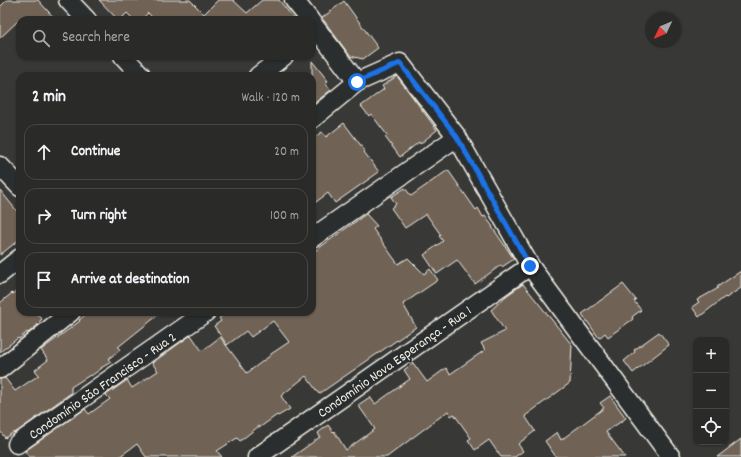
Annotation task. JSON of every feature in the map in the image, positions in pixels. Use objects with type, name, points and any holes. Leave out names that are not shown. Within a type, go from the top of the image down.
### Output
[{"type":"street","points":[[68,0],[83,16]]},
{"type":"street","points":[[294,0],[305,16]]},
{"type":"street","points":[[316,31],[357,82]]},
{"type":"street","points":[[126,60],[139,72]]},
{"type":"street","points":[[263,72],[279,60]]},
{"type":"street","points":[[316,116],[357,82],[400,63],[457,137],[530,266],[671,457]]},
{"type":"street","points":[[316,235],[457,137]]},
{"type":"street","points":[[0,166],[16,183]]},
{"type":"street","points":[[0,274],[16,261]]},
{"type":"street","name":"Condomínio Nova Esperança - Rua 1","points":[[257,457],[530,266]]},
{"type":"street","points":[[0,370],[66,316]]},
{"type":"street","name":"Condomínio São Francisco - Rua 2","points":[[17,444],[200,316]]},
{"type":"building","points":[[7,0],[38,0],[52,16],[16,16],[16,23],[0,38],[0,7]]},
{"type":"building","points":[[99,0],[190,0],[204,14],[218,0],[233,0],[247,13],[262,0],[279,0],[292,16],[151,16],[148,13],[145,16],[130,16],[127,13],[124,16],[114,16]]},
{"type":"building","points":[[344,1],[378,48],[363,59],[350,56],[322,18]]},
{"type":"building","points":[[312,61],[328,81],[325,83],[331,90],[316,102],[316,72],[312,72]]},
{"type":"building","points":[[397,76],[437,130],[420,144],[419,142],[400,157],[385,137],[387,135],[371,114],[369,116],[361,106],[384,89],[382,86]]},
{"type":"building","points":[[344,123],[379,172],[335,203],[328,193],[316,202],[316,136],[322,132],[326,137]]},
{"type":"building","points":[[448,170],[476,210],[478,208],[483,217],[485,216],[514,259],[502,267],[501,265],[475,284],[457,260],[437,274],[424,255],[443,241],[439,236],[441,235],[426,214],[405,228],[391,208],[396,204],[391,197],[405,188],[411,196]]},
{"type":"building","points":[[0,190],[16,210],[16,242],[0,255]]},
{"type":"building","points":[[366,214],[377,226],[373,229],[398,264],[408,258],[424,274],[430,269],[438,280],[403,304],[416,327],[319,394],[306,376],[281,396],[290,409],[278,416],[277,415],[259,428],[259,426],[240,441],[237,438],[217,451],[222,457],[146,457],[137,444],[119,457],[29,457],[25,451],[85,409],[89,414],[110,399],[106,395],[127,380],[132,388],[158,371],[152,363],[191,335],[202,351],[220,337],[247,373],[289,342],[273,321],[251,337],[246,331],[227,345],[214,326],[221,321],[219,318],[222,316],[316,316],[316,250]]},
{"type":"building","points":[[741,271],[741,288],[726,298],[725,297],[699,317],[692,307],[699,302],[697,300],[715,290],[718,288],[717,287]]},
{"type":"building","points":[[523,284],[572,345],[570,383],[525,416],[535,431],[518,444],[523,451],[515,457],[501,457],[489,440],[475,450],[468,440],[471,438],[454,414],[451,416],[448,411],[387,457],[292,457],[320,437],[318,433],[328,425],[333,432],[334,431],[346,450],[375,429],[358,405],[370,397],[375,404],[410,379],[404,370],[413,363],[427,382],[446,368],[450,374],[485,350],[481,343],[505,331],[491,310],[506,296]]},
{"type":"building","points":[[623,284],[636,300],[634,301],[641,310],[632,317],[633,319],[608,337],[605,333],[599,338],[582,314]]},
{"type":"building","points":[[16,292],[16,316],[39,316],[42,319],[37,324],[38,325],[28,333],[27,332],[19,339],[18,338],[0,352],[0,303],[12,293],[13,294]]},
{"type":"building","points":[[84,316],[157,316],[118,347],[120,350],[108,359],[111,362],[91,376],[90,375],[71,387],[71,393],[15,433],[14,432],[5,438],[0,431],[0,379],[5,378],[15,391],[39,375],[35,370],[48,360],[41,350],[80,321],[79,320]]},
{"type":"building","points":[[659,332],[669,345],[633,373],[624,361],[635,352],[634,350]]},
{"type":"building","points":[[610,396],[626,418],[606,432],[625,457],[556,457],[545,441],[557,432],[561,440],[604,408],[600,403]]},
{"type":"building","points":[[741,439],[741,457],[717,457]]},
{"type":"route","points":[[357,82],[400,63],[457,137],[530,266]]}]
